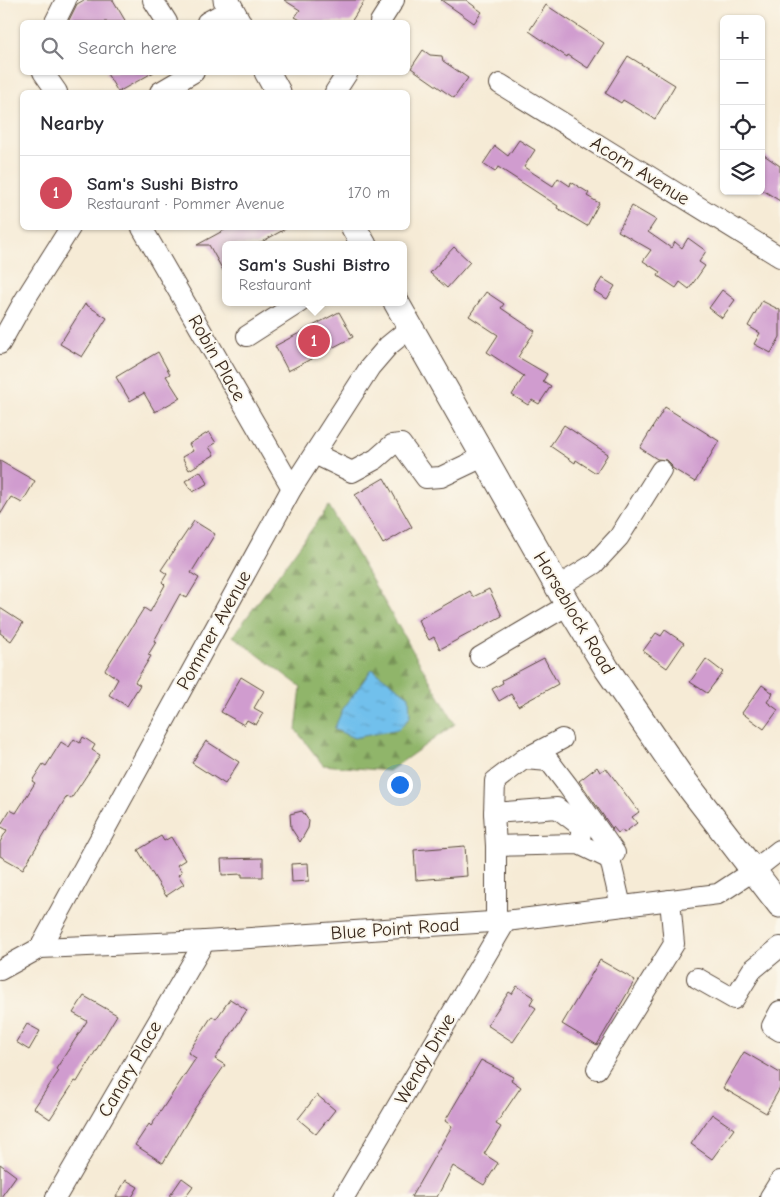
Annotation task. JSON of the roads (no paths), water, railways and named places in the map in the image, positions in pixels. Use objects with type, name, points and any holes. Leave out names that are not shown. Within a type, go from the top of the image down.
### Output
[{"type":"main road","points":[[269,75],[277,90]]},
{"type":"main road","points":[[355,230],[362,241]]},
{"type":"main road","name":"Horseblock Road","points":[[398,306],[562,596],[607,669],[680,774],[780,905]]},
{"type":"street","points":[[56,20],[66,0]]},
{"type":"street","points":[[153,0],[165,20]]},
{"type":"street","points":[[381,20],[391,1]]},
{"type":"street","points":[[212,20],[232,11]]},
{"type":"street","points":[[45,75],[56,90]]},
{"type":"street","points":[[163,90],[189,75]]},
{"type":"street","points":[[336,90],[346,75]]},
{"type":"street","name":"Acorn Avenue","points":[[500,84],[780,257]]},
{"type":"street","points":[[0,344],[24,300],[69,230]]},
{"type":"street","name":"Robin Place","points":[[143,230],[292,488]]},
{"type":"street","points":[[247,336],[294,306]]},
{"type":"street","name":"Pommer Avenue","points":[[40,948],[292,488],[370,367],[388,346],[410,328]]},
{"type":"street","points":[[315,454],[352,472],[376,459],[392,445],[401,444],[426,478],[441,477],[483,457]]},
{"type":"street","points":[[480,657],[562,596],[594,564],[619,537],[661,470]]},
{"type":"street","points":[[501,922],[494,813],[496,781],[524,760],[562,739]]},
{"type":"street","points":[[524,760],[549,761],[615,852],[610,859],[621,906]]},
{"type":"street","points":[[494,813],[557,808],[582,827],[579,844]]},
{"type":"street","points":[[496,846],[579,844],[610,859]]},
{"type":"street","name":"Blue Point Road","points":[[0,970],[40,948],[205,941],[501,922],[718,894],[780,850]]},
{"type":"street","points":[[597,1069],[674,944],[670,900]]},
{"type":"street","name":"Wendy Drive","points":[[344,1197],[501,922]]},
{"type":"street","name":"Canary Place","points":[[56,1197],[205,941]]},
{"type":"street","points":[[697,978],[734,999],[752,970],[780,946]]},
{"type":"street","points":[[780,1011],[772,1026],[780,1031]]},
{"type":"street","points":[[770,1197],[780,1181]]},
{"type":"water","points":[[372,669],[409,696],[410,717],[399,729],[354,738],[334,729],[343,709]]},
{"type":"place","name":"Sam's Sushi Bistro","points":[[314,341]]}]
